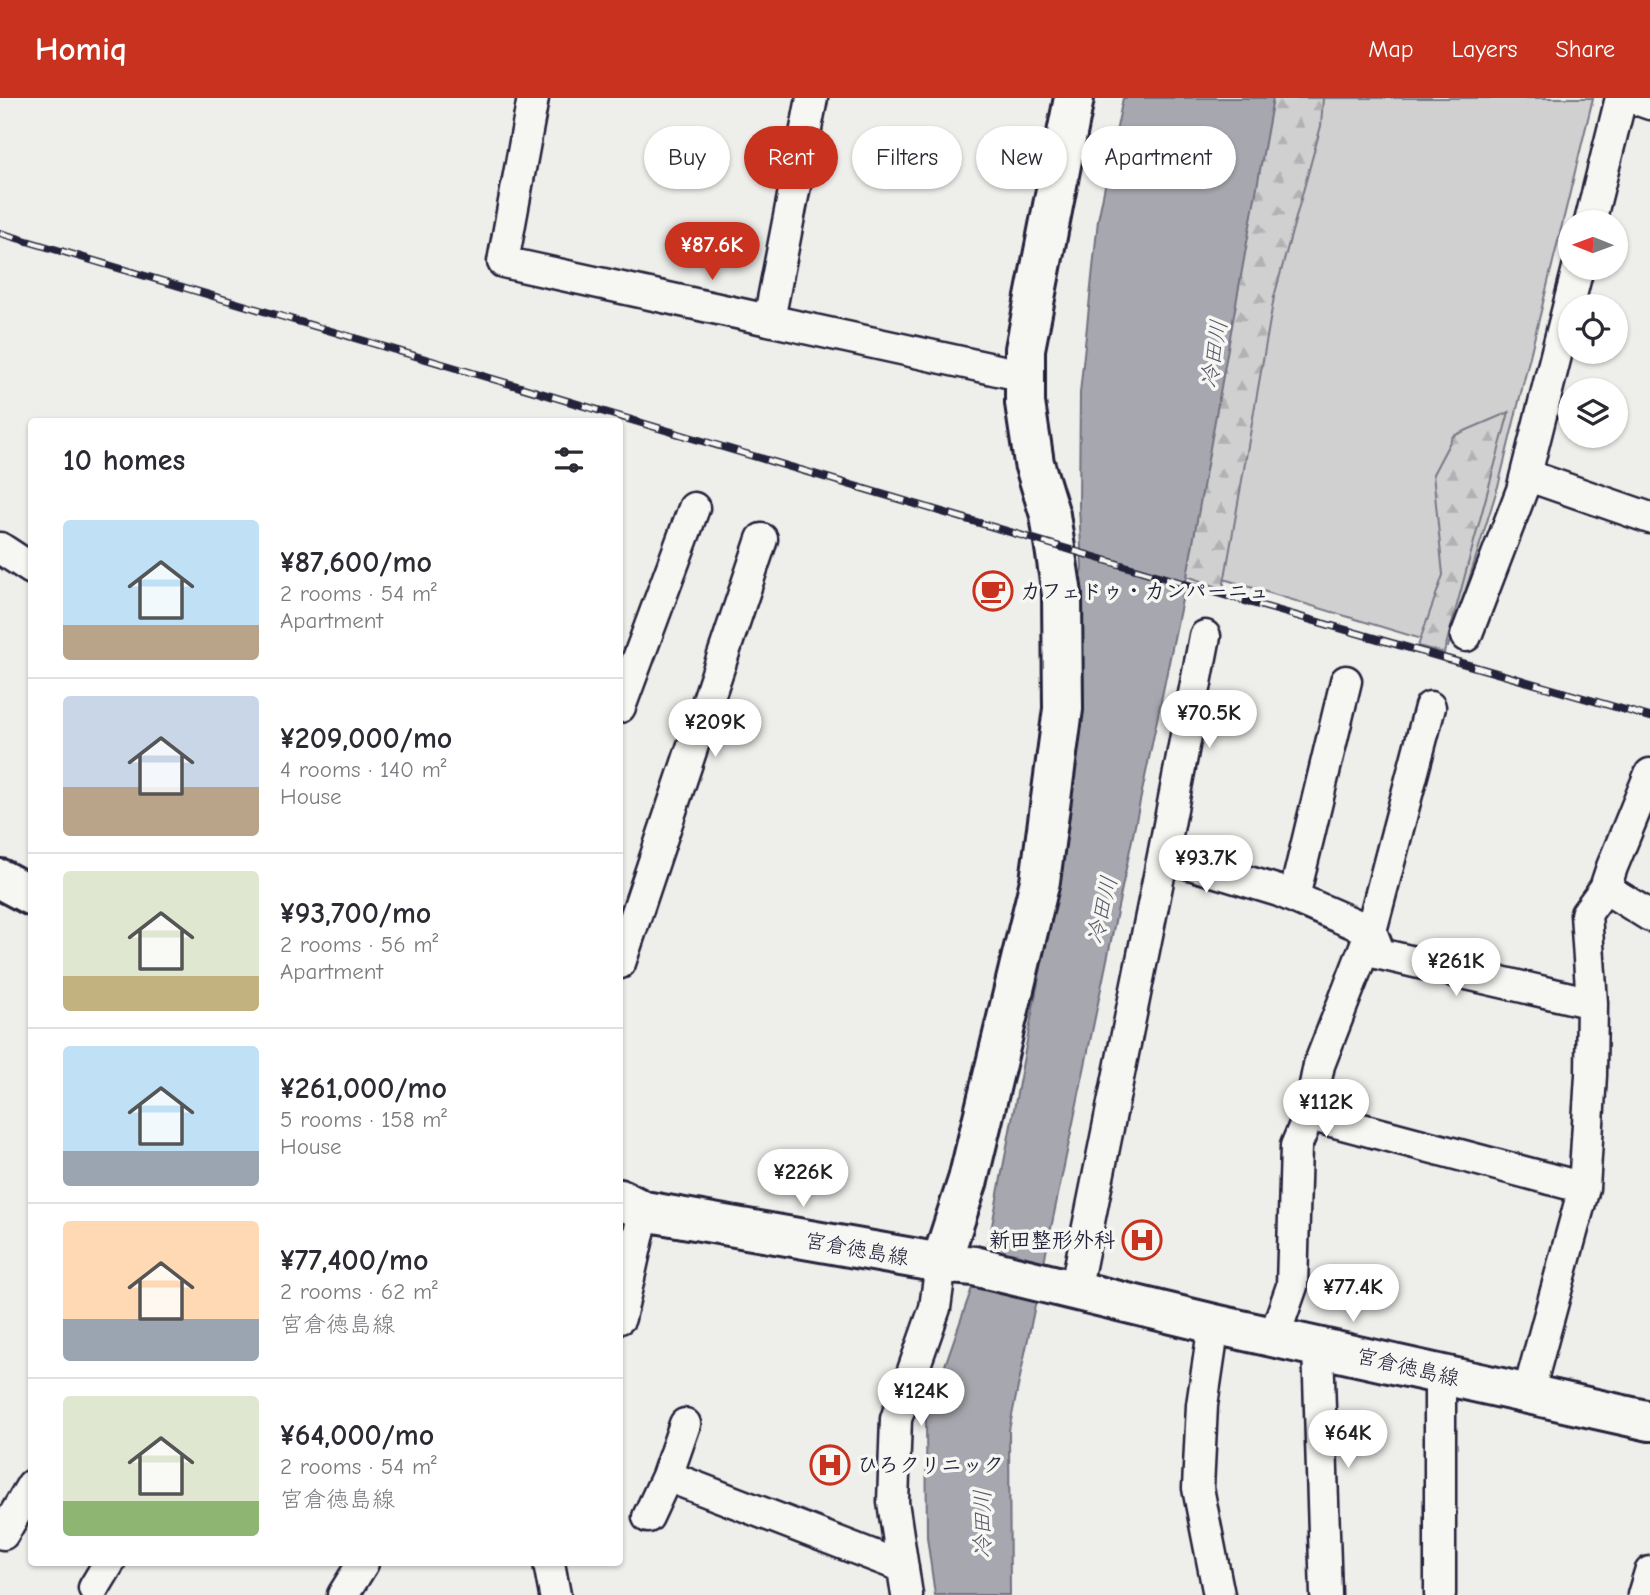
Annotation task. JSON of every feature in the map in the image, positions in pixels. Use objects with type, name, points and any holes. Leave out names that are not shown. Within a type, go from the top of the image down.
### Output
[{"type":"street","points":[[533,98],[503,262],[1025,376]]},
{"type":"street","points":[[769,320],[812,98]]},
{"type":"street","points":[[905,1581],[893,1503],[896,1419],[935,1308],[958,1265],[968,1180],[1040,881],[1063,709],[1062,594],[1049,516],[1034,463],[1025,403],[1025,349],[1074,98]]},
{"type":"street","points":[[1593,210],[1621,98]]},
{"type":"street","points":[[1633,98],[1650,104]]},
{"type":"street","points":[[1466,636],[1526,475],[1575,280]]},
{"type":"street","points":[[1526,475],[1650,518]]},
{"type":"street","points":[[623,699],[694,508]]},
{"type":"street","points":[[623,953],[762,540]]},
{"type":"street","points":[[0,548],[28,566]]},
{"type":"street","points":[[1060,1287],[1163,856],[1205,636]]},
{"type":"street","points":[[1294,897],[1346,681]]},
{"type":"street","points":[[1274,1337],[1292,1286],[1296,1146],[1308,1115],[1319,1065],[1371,931],[1430,707]]},
{"type":"street","points":[[1528,1394],[1584,1188],[1591,1075],[1591,1003],[1586,914],[1605,888],[1650,774]]},
{"type":"street","points":[[1163,856],[1279,891],[1371,931],[1380,954],[1591,1003]]},
{"type":"street","points":[[1605,888],[1650,916]]},
{"type":"street","points":[[1308,1115],[1584,1188]]},
{"type":"street","points":[[623,1290],[632,1205]]},
{"type":"street","name":"宮倉徳島線","points":[[632,1205],[958,1265],[1650,1421]]},
{"type":"street","points":[[1214,1324],[1202,1405],[1198,1488],[1219,1595]]},
{"type":"street","points":[[1318,1347],[1326,1595]]},
{"type":"street","points":[[1440,1374],[1440,1595]]},
{"type":"street","points":[[648,1517],[667,1476],[685,1424]]},
{"type":"street","points":[[667,1476],[905,1581]]},
{"type":"street","points":[[3,1534],[28,1492]]},
{"type":"street","points":[[94,1588],[107,1566]]},
{"type":"street","points":[[343,1595],[361,1566]]},
{"type":"street","points":[[550,1566],[555,1595]]},
{"type":"street","points":[[1643,1595],[1650,1572]]},
{"type":"green space","points":[[1267,98],[1323,98],[1321,126],[1274,297],[1223,589],[1187,576]]},
{"type":"green space","points":[[1289,98],[1593,98],[1566,210],[1558,210],[1558,241],[1499,483],[1448,647],[1197,571]]},
{"type":"green space","points":[[1509,412],[1444,653],[1418,646],[1443,575],[1433,474],[1453,436]]},
{"type":"water","name":"冷田川","points":[[1123,98],[1273,98],[1187,576],[1009,1430],[1010,1595],[935,1595],[927,1537],[926,1420],[990,1236],[1064,845],[1082,568],[1079,506],[1080,393],[1098,220],[1104,189],[1236,189],[1236,126],[1117,126]]},
{"type":"railway","points":[[0,233],[1189,585],[1650,717]]},
{"type":"place","name":"カフェドゥ・カンパーニュ","points":[[993,591]]},
{"type":"place","name":"新田整形外科","points":[[1142,1240]]},
{"type":"place","name":"ひろクリニック","points":[[830,1465]]}]
